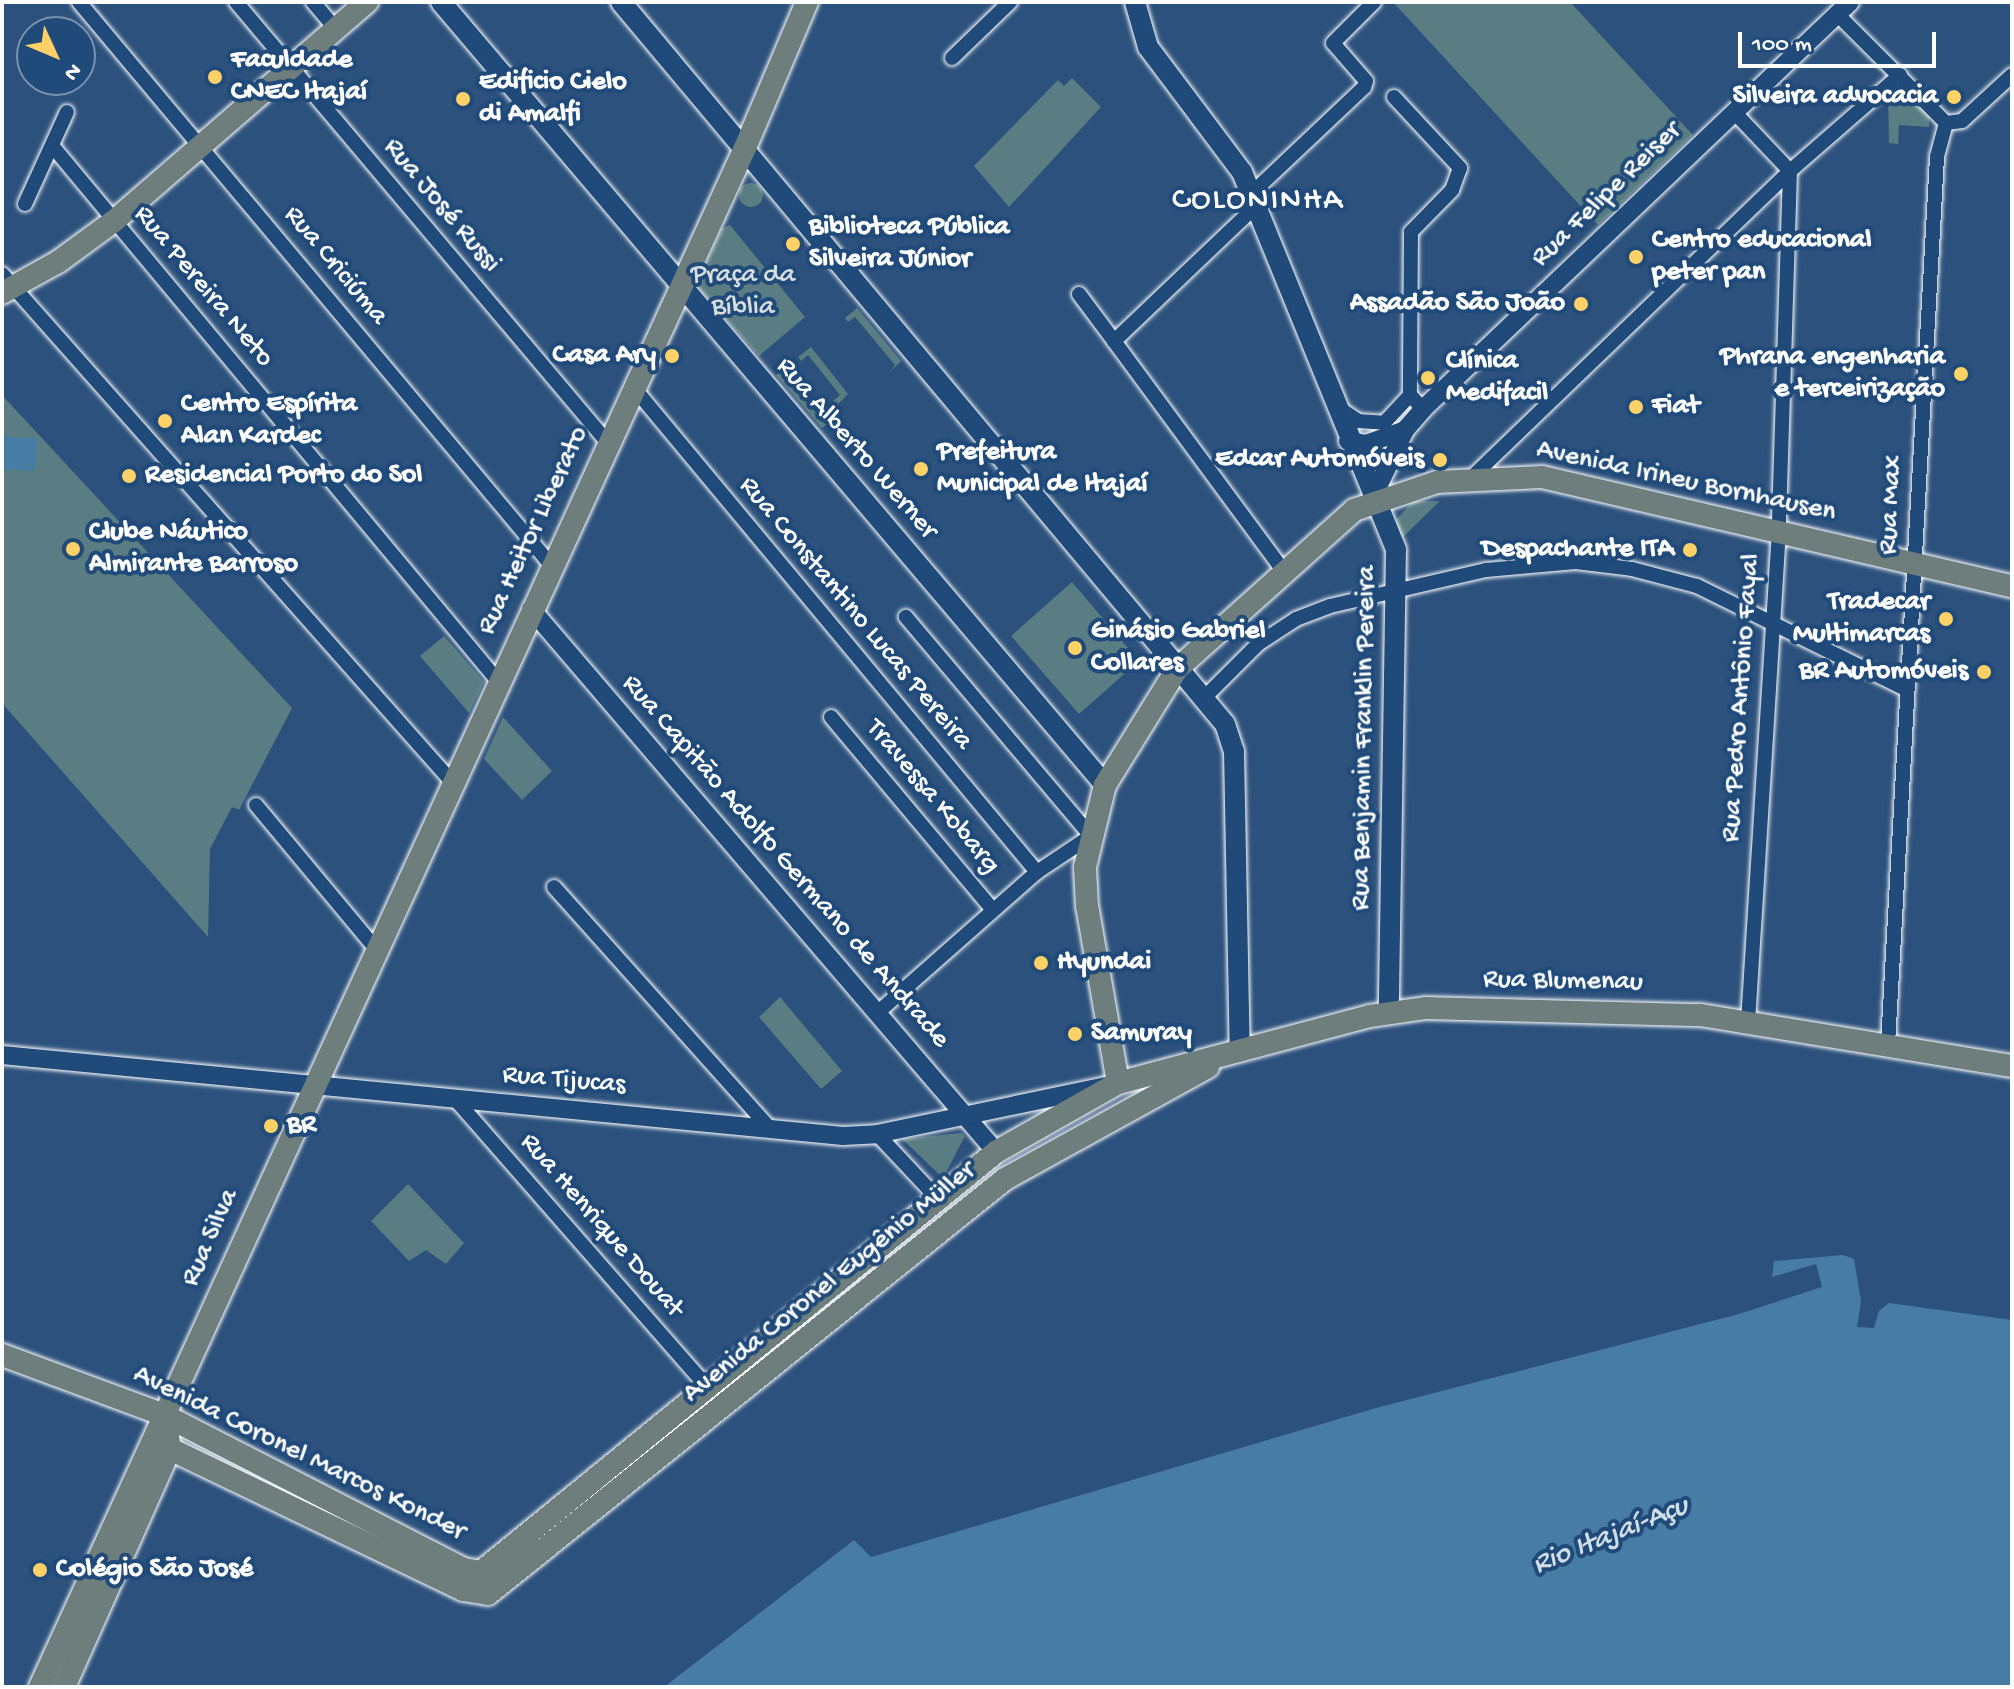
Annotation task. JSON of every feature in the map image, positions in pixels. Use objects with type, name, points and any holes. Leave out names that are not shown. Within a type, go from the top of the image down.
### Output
[{"type":"main road","points":[[5,284],[58,262],[114,221],[199,143],[367,2]]},
{"type":"main road","name":"Rua Alberto Werner","points":[[441,2],[680,289],[1067,735],[1105,785]]},
{"type":"main road","points":[[621,2],[1225,724],[1234,751],[1240,1050]]},
{"type":"main road","name":"Rua Heitor Liberato","points":[[314,1085],[745,148],[807,2]]},
{"type":"main road","name":"Rua Benjamin Franklin Pereira","points":[[1135,2],[1148,47],[1224,143],[1253,200],[1371,501],[1396,550],[1398,590],[1389,1011]]},
{"type":"main road","name":"Avenida Irineu Bornhausen","points":[[1118,1083],[1087,906],[1091,836],[1105,785],[1177,669],[1339,521],[1371,501],[1417,487],[1470,479],[1557,479],[2012,586]]},
{"type":"main road","name":"Rua Blumenau","points":[[1118,1083],[1389,1011],[1681,1014],[1748,1021],[2012,1066]]},
{"type":"main road","name":"Avenida Coronel Eugênio Müller","points":[[480,1583],[500,1588],[1005,1179],[1240,1050]]},
{"type":"main road","name":"Avenida Coronel Eugênio Müller","points":[[480,1583],[708,1388],[996,1152],[1118,1083]]},
{"type":"main road","name":"Rua Silva","points":[[40,1687],[314,1085]]},
{"type":"main road","name":"Avenida Coronel Marcos Konder","points":[[2,1355],[164,1415],[464,1569],[480,1583]]},
{"type":"main road","points":[[64,1687],[170,1449],[164,1415]]},
{"type":"main road","name":"Avenida Coronel Marcos Konder","points":[[170,1449],[480,1583]]},
{"type":"street","name":"Rua Criciúma","points":[[79,2],[551,565]]},
{"type":"street","name":"Rua José Russi","points":[[236,2],[608,443]]},
{"type":"street","points":[[313,2],[336,29]]},
{"type":"street","points":[[952,58],[1010,2]]},
{"type":"street","points":[[1114,341],[1364,87],[1366,81],[1333,43],[1374,2]]},
{"type":"street","points":[[1843,8],[1946,123],[1962,121],[2012,75]]},
{"type":"street","name":"Rua Felipe Reiser","points":[[1371,501],[1417,402],[1735,113],[1843,8]]},
{"type":"street","points":[[1470,479],[1790,171],[1900,75]]},
{"type":"street","points":[[1335,405],[1358,421],[1384,423],[1417,402],[1411,232],[1460,176],[1455,161],[1394,97]]},
{"type":"street","points":[[25,204],[54,148],[67,112]]},
{"type":"street","points":[[1735,113],[1790,171]]},
{"type":"street","name":"Rua Max","points":[[1888,1045],[1937,157],[1946,123]]},
{"type":"street","name":"Rua Pereira Neto","points":[[54,148],[498,681]]},
{"type":"street","name":"Rua Pedro Antônio Fayal","points":[[1748,1021],[1779,530],[1790,171]]},
{"type":"street","points":[[5,284],[452,782]]},
{"type":"street","points":[[1079,294],[1284,572]]},
{"type":"street","name":"Rua Constantino Lucas Pereira","points":[[634,388],[1037,872]]},
{"type":"street","name":"Rua Felipe Reiser","points":[[1348,441],[1366,444],[1405,430]]},
{"type":"street","points":[[1205,697],[1258,644],[1296,619],[1398,590],[1486,570],[1576,562],[1661,575],[1773,620],[1907,690]]},
{"type":"street","name":"Rua Capitão Adolfo Germano de Andrade","points":[[531,609],[996,1152]]},
{"type":"street","points":[[877,1013],[1037,872],[1091,836],[906,617]]},
{"type":"street","name":"Travessa Kobarg","points":[[831,717],[993,910]]},
{"type":"street","points":[[256,805],[376,949]]},
{"type":"street","points":[[554,887],[770,1129]]},
{"type":"street","name":"Rua Tijucas","points":[[2,1055],[770,1129],[877,1134],[1118,1083]]},
{"type":"street","name":"Rua Henrique Douat","points":[[455,1099],[708,1388]]},
{"type":"street","points":[[877,1134],[938,1199]]},
{"type":"green space","points":[[1393,2],[1570,2],[1693,135],[1598,225]]},
{"type":"green space","points":[[1072,78],[1101,107],[1009,207],[974,166],[1058,80],[1064,86]]},
{"type":"green space","points":[[1901,88],[1929,114],[1929,127],[1899,125],[1898,144],[1889,143],[1888,97]]},
{"type":"green space","points":[[751,183],[759,187],[763,195],[759,203],[751,207],[743,203],[739,195],[743,187]]},
{"type":"green space","name":"Praça da Bíblia","points":[[730,225],[805,317],[759,356],[696,286],[722,228]]},
{"type":"green space","points":[[857,308],[901,361],[890,372],[895,365],[855,317],[848,322],[845,318]]},
{"type":"green space","points":[[811,347],[848,394],[837,405],[833,401],[840,395],[808,355],[801,361],[798,357]]},
{"type":"green space","points":[[788,366],[791,369],[784,376],[823,421],[831,415],[834,419],[822,428],[776,375]]},
{"type":"green space","name":"Clube Náutico Almirante Barroso","points":[[2,395],[292,708],[239,810],[232,807],[210,849],[208,937],[2,703]]},
{"type":"green space","points":[[1413,501],[1440,501],[1401,539],[1396,520]]},
{"type":"green space","name":"Ginásio Gabriel Collares","points":[[1072,582],[1139,661],[1079,714],[1011,636]]},
{"type":"green space","points":[[444,636],[484,682],[469,713],[420,656]]},
{"type":"green space","points":[[503,717],[552,771],[522,800],[484,759]]},
{"type":"green space","points":[[780,997],[842,1071],[821,1089],[759,1017]]},
{"type":"green space","points":[[961,1133],[965,1136],[943,1178],[902,1139]]},
{"type":"green space","points":[[408,1184],[464,1243],[446,1264],[426,1250],[409,1261],[371,1221]]},
{"type":"water","points":[[2,437],[37,438],[35,471],[2,469]]},
{"type":"water","name":"Rio Itajaí-Açu","points":[[1843,1255],[1854,1259],[1861,1301],[1857,1327],[1874,1328],[1879,1311],[1889,1303],[2012,1320],[2012,1687],[664,1687],[854,1540],[871,1557],[1376,1408],[1739,1314],[1822,1287],[1816,1264],[1772,1277],[1774,1261]]},
{"type":"place","name":"Faculdade CNEC Itajaí","points":[[215,77]]},
{"type":"place","name":"Silveira advocacia","points":[[1954,97]]},
{"type":"place","name":"Edificio Cielo di Amalfi","points":[[463,99]]},
{"type":"place","name":"Biblioteca Pública Silveira Júnior","points":[[793,244]]},
{"type":"place","name":"Centro educacional peter pan","points":[[1636,257]]},
{"type":"place","name":"Assadão São João","points":[[1581,304]]},
{"type":"place","name":"Casa Ary","points":[[672,356]]},
{"type":"place","name":"Phrana engenharia e terceirização","points":[[1961,374]]},
{"type":"place","name":"Clínica Medifacil","points":[[1428,378]]},
{"type":"place","name":"Fiat","points":[[1636,407]]},
{"type":"place","name":"Centro Espírita Alan Kardec","points":[[165,421]]},
{"type":"place","name":"Edcar Automóveis","points":[[1440,460]]},
{"type":"place","name":"Prefeitura Municipal de Itajaí","points":[[921,469]]},
{"type":"place","name":"Residencial Porto do Sol","points":[[129,476]]},
{"type":"place","name":"Clube Náutico Almirante Barroso","points":[[73,549]]},
{"type":"place","name":"Despachante ITA","points":[[1690,550]]},
{"type":"place","name":"Tradecar Multimarcas","points":[[1946,619]]},
{"type":"place","name":"Ginásio Gabriel Collares","points":[[1075,648]]},
{"type":"place","name":"BR Automóveis","points":[[1984,672]]},
{"type":"place","name":"Hyundai","points":[[1041,963]]},
{"type":"place","name":"Samuray","points":[[1075,1034]]},
{"type":"place","name":"BR","points":[[271,1126]]},
{"type":"place","name":"Colégio São José","points":[[40,1570]]},
{"type":"district","name":"COLONINHA","points":[[1258,201]]}]
